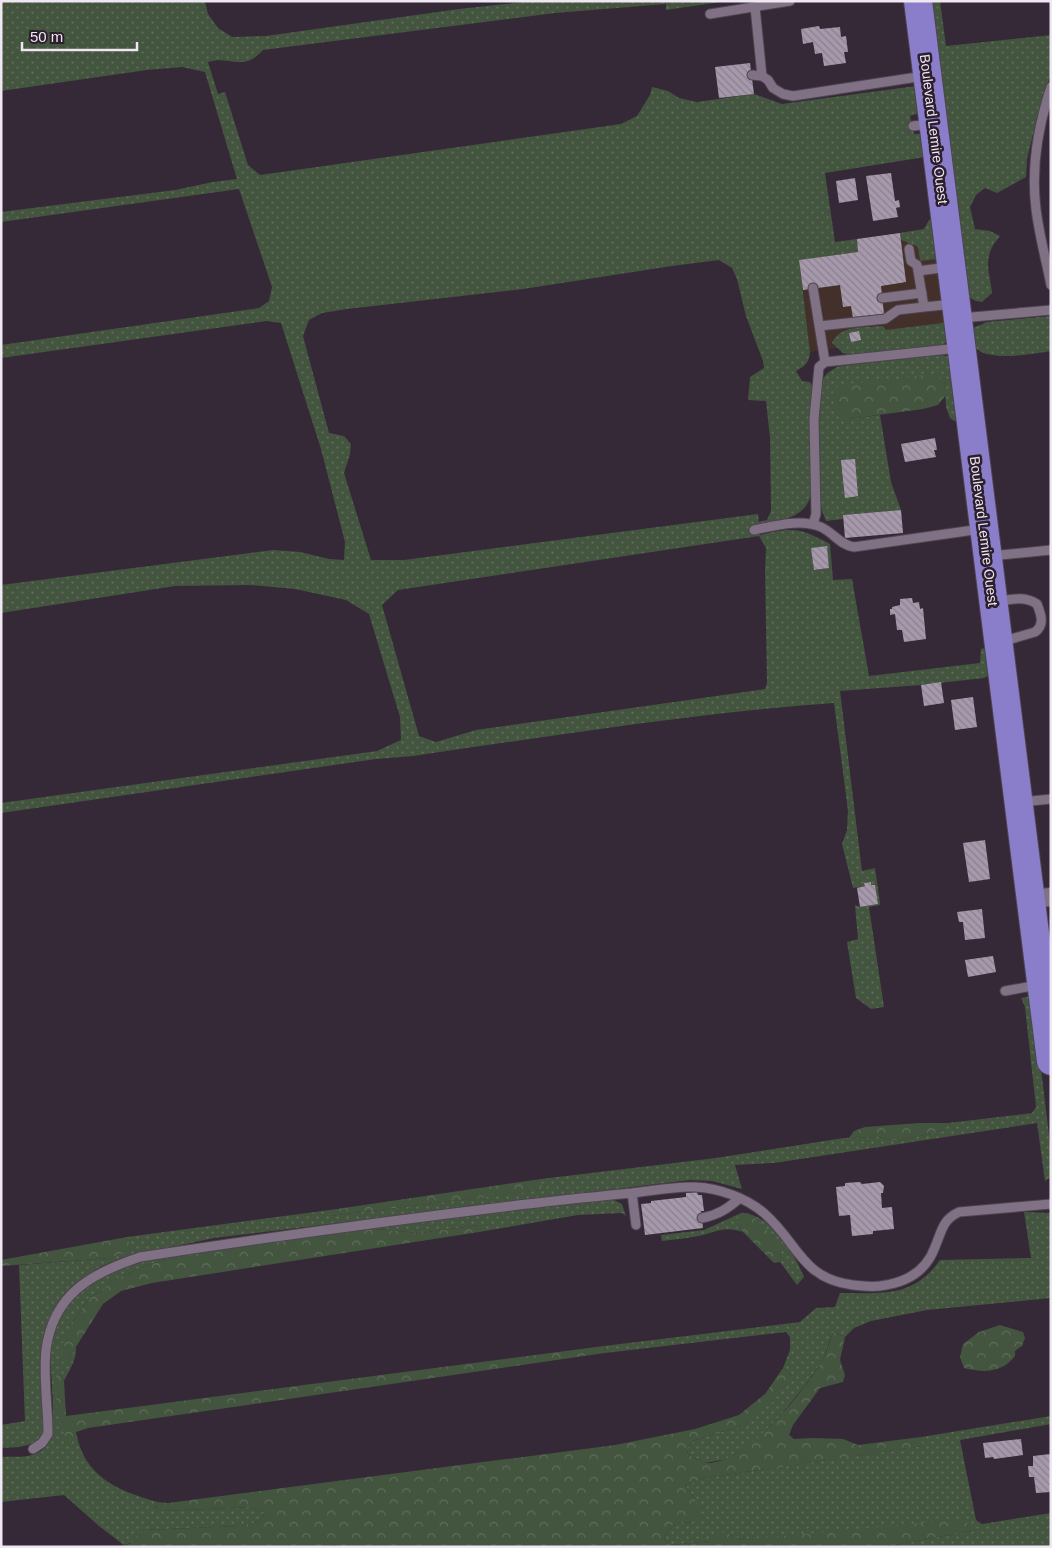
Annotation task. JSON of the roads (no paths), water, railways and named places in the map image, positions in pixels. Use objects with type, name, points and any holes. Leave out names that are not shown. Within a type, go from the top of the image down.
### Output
[{"type":"main road","name":"Boulevard Lemire Ouest","points":[[918,1],[927,76],[923,125],[951,267],[1018,802],[1040,898],[1041,984],[1049,1026],[1051,1061]]},
{"type":"lane","points":[[710,14],[790,1]]},
{"type":"lane","points":[[755,7],[762,76]]},
{"type":"lane","points":[[752,75],[762,76],[768,80],[773,88],[783,94],[793,96],[927,76]]},
{"type":"lane","points":[[1051,88],[1044,108],[1038,139],[1035,177],[1036,208],[1051,285]]},
{"type":"lane","points":[[909,249],[911,261],[917,265],[924,307]]},
{"type":"lane","points":[[918,271],[951,267]]},
{"type":"lane","points":[[813,288],[825,362]]},
{"type":"lane","points":[[882,298],[922,293]]},
{"type":"lane","points":[[819,326],[885,319],[898,310],[924,307],[956,311],[1051,310]]},
{"type":"lane","points":[[813,524],[816,514],[814,419],[819,367],[825,362],[961,348]]},
{"type":"lane","points":[[754,530],[795,523],[813,524],[829,532],[843,544],[854,546],[984,528]]},
{"type":"lane","points":[[988,557],[1051,550]]},
{"type":"lane","points":[[993,602],[1022,598],[1030,600],[1037,604],[1042,623],[1040,629],[1035,632],[998,642]]},
{"type":"lane","points":[[1018,802],[1051,799]]},
{"type":"lane","points":[[1005,991],[1041,984]]},
{"type":"lane","points":[[33,1449],[42,1443],[48,1434],[46,1349],[52,1323],[72,1292],[83,1282],[117,1264],[140,1257],[310,1231],[531,1203],[695,1187],[740,1198],[766,1214],[813,1270],[826,1278],[840,1284],[880,1286],[914,1276],[924,1267],[931,1257],[942,1227],[949,1217],[959,1212],[1051,1204]]},
{"type":"lane","points":[[632,1193],[636,1225]]},
{"type":"lane","points":[[702,1218],[716,1215],[740,1198]]}]
